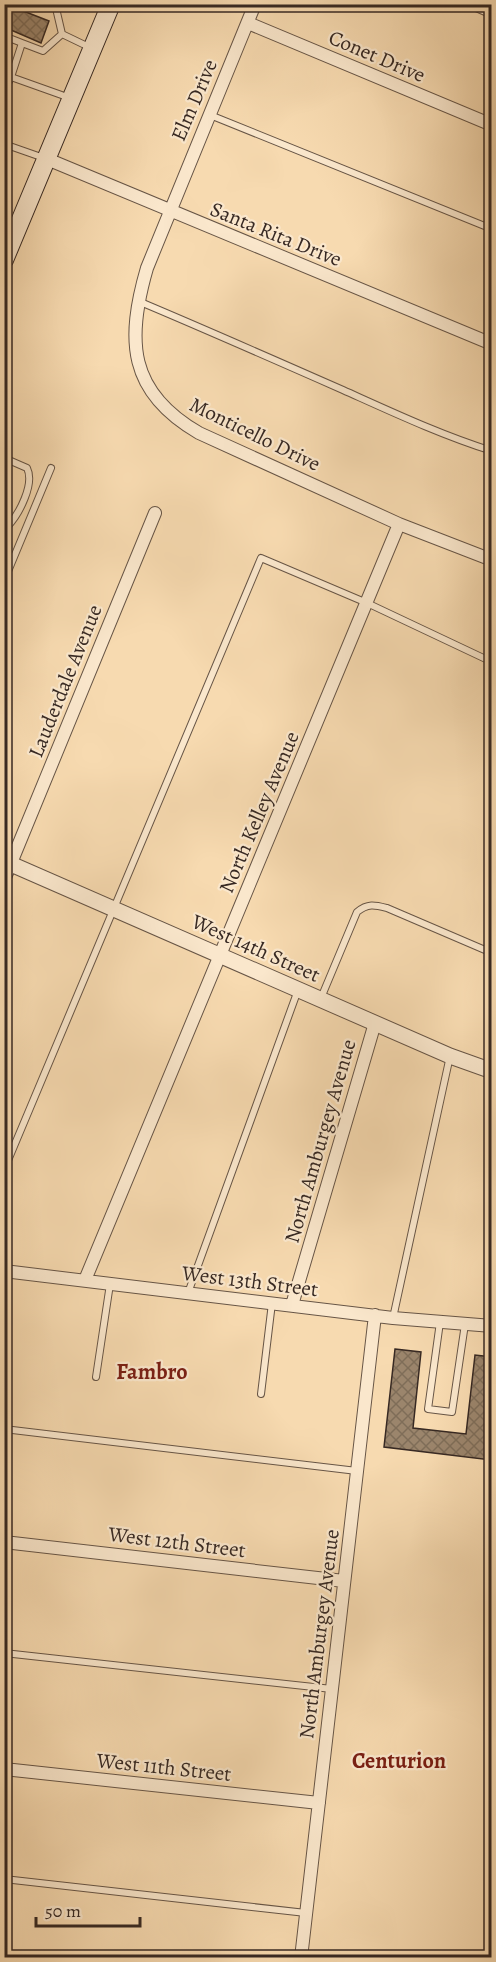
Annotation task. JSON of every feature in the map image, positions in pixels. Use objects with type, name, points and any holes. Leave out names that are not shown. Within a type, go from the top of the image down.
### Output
[{"type":"main road","points":[[4,260],[111,4]]},
{"type":"street","name":"Elm Drive","points":[[169,211],[255,4]]},
{"type":"street","name":"Conet Drive","points":[[248,22],[492,124]]},
{"type":"street","name":"Santa Rita Drive","points":[[47,159],[492,344]]},
{"type":"street","name":"Monticello Drive","points":[[169,211],[137,301],[134,331],[138,361],[150,388],[167,411],[199,433],[399,524],[492,560]]},
{"type":"street","name":"Lauderdale Avenue","points":[[4,880],[8,862],[155,513]]},
{"type":"street","name":"North Kelley Avenue","points":[[85,1280],[399,524]]},
{"type":"street","name":"West 14th Street","points":[[8,862],[450,1056],[492,1071]]},
{"type":"street","name":"North Amburgey Avenue","points":[[292,1305],[375,1023]]},
{"type":"street","name":"West 13th Street","points":[[4,1271],[393,1318],[492,1326]]},
{"type":"street","name":"North Amburgey Avenue","points":[[301,1958],[375,1315]]},
{"type":"street","name":"West 12th Street","points":[[4,1542],[344,1581]]},
{"type":"street","name":"West 11th Street","points":[[4,1769],[319,1803]]},
{"type":"lane","points":[[55,4],[62,34]]},
{"type":"lane","points":[[466,4],[492,15]]},
{"type":"lane","points":[[4,36],[43,51],[62,34]]},
{"type":"lane","points":[[62,34],[93,48]]},
{"type":"lane","points":[[5,90],[8,75],[22,43]]},
{"type":"lane","points":[[8,75],[72,99]]},
{"type":"lane","points":[[210,114],[492,229]]},
{"type":"lane","points":[[4,144],[47,159]]},
{"type":"lane","points":[[137,301],[405,418],[492,451]]},
{"type":"lane","points":[[4,458],[27,468],[31,482],[16,518],[6,525],[4,536]]},
{"type":"lane","points":[[4,581],[51,468]]},
{"type":"lane","points":[[4,1170],[261,558],[367,603],[492,662]]},
{"type":"lane","points":[[320,999],[357,912],[371,904],[387,908],[492,953]]},
{"type":"lane","points":[[188,1293],[298,989]]},
{"type":"lane","points":[[393,1318],[450,1056]]},
{"type":"lane","points":[[96,1377],[110,1283]]},
{"type":"lane","points":[[261,1394],[272,1303]]},
{"type":"lane","points":[[440,1322],[428,1408],[452,1412],[465,1324]]},
{"type":"lane","points":[[4,1429],[357,1471]]},
{"type":"lane","points":[[4,1653],[332,1689]]},
{"type":"lane","points":[[4,1879],[306,1913]]},
{"type":"building","points":[[4,4],[18,4],[18,9],[49,21],[41,43],[4,27]]},
{"type":"building","points":[[395,1349],[421,1352],[413,1428],[466,1434],[475,1355],[492,1357],[491,1460],[384,1447]]},
{"type":"district","name":"Fambro","points":[[152,1371]]},
{"type":"district","name":"Centurion","points":[[399,1760]]}]
